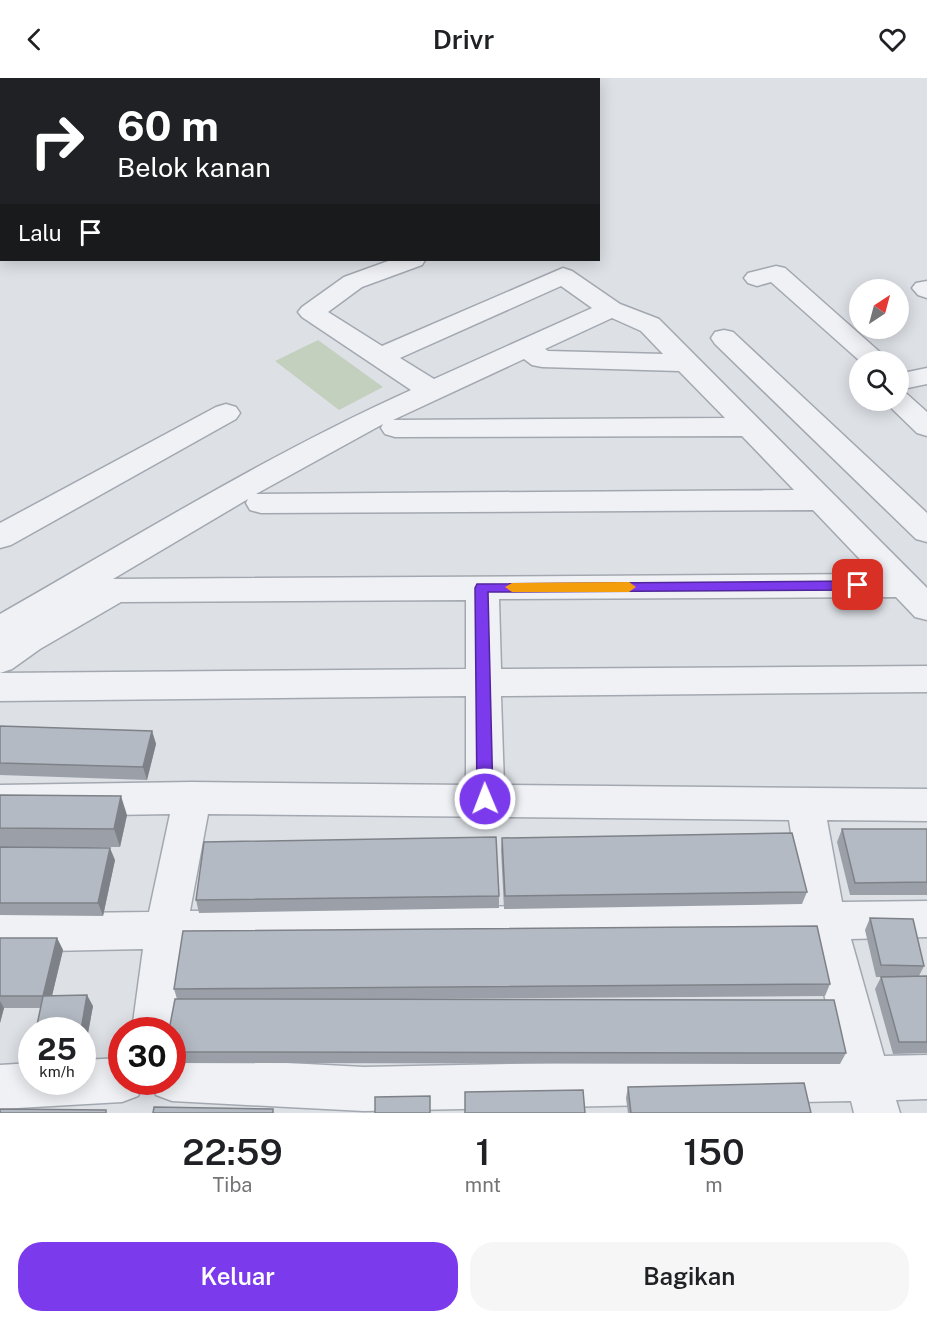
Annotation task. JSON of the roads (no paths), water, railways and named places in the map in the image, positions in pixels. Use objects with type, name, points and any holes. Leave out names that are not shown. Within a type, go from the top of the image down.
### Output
[{"type":"street","points":[[410,261],[353,282],[311,312],[431,390]]},
{"type":"street","points":[[849,358],[757,278],[776,273],[865,351]]},
{"type":"street","points":[[380,357],[563,276],[611,309],[650,326],[916,596]]},
{"type":"street","points":[[0,660],[28,640],[261,503],[611,309]]},
{"type":"street","points":[[724,338],[927,531]]},
{"type":"street","points":[[3,624],[368,420],[431,390],[533,353],[687,363]]},
{"type":"street","points":[[909,393],[927,427]]},
{"type":"street","points":[[0,537],[226,413]]},
{"type":"street","points":[[395,428],[750,427]]},
{"type":"street","points":[[261,503],[822,500]]},
{"type":"street","points":[[115,590],[482,588],[916,596]]},
{"type":"street","points":[[482,588],[485,799]]},
{"type":"street","points":[[0,687],[927,679]]},
{"type":"street","points":[[156,1017],[166,932],[192,798]]},
{"type":"street","points":[[0,801],[192,798],[485,799],[927,805]]},
{"type":"street","points":[[805,802],[825,919],[872,1095]]},
{"type":"street","points":[[0,933],[927,919]]},
{"type":"street","points":[[186,1081],[363,1101],[872,1095],[927,1077]]},
{"type":"street","points":[[0,1088],[108,1081]]}]
